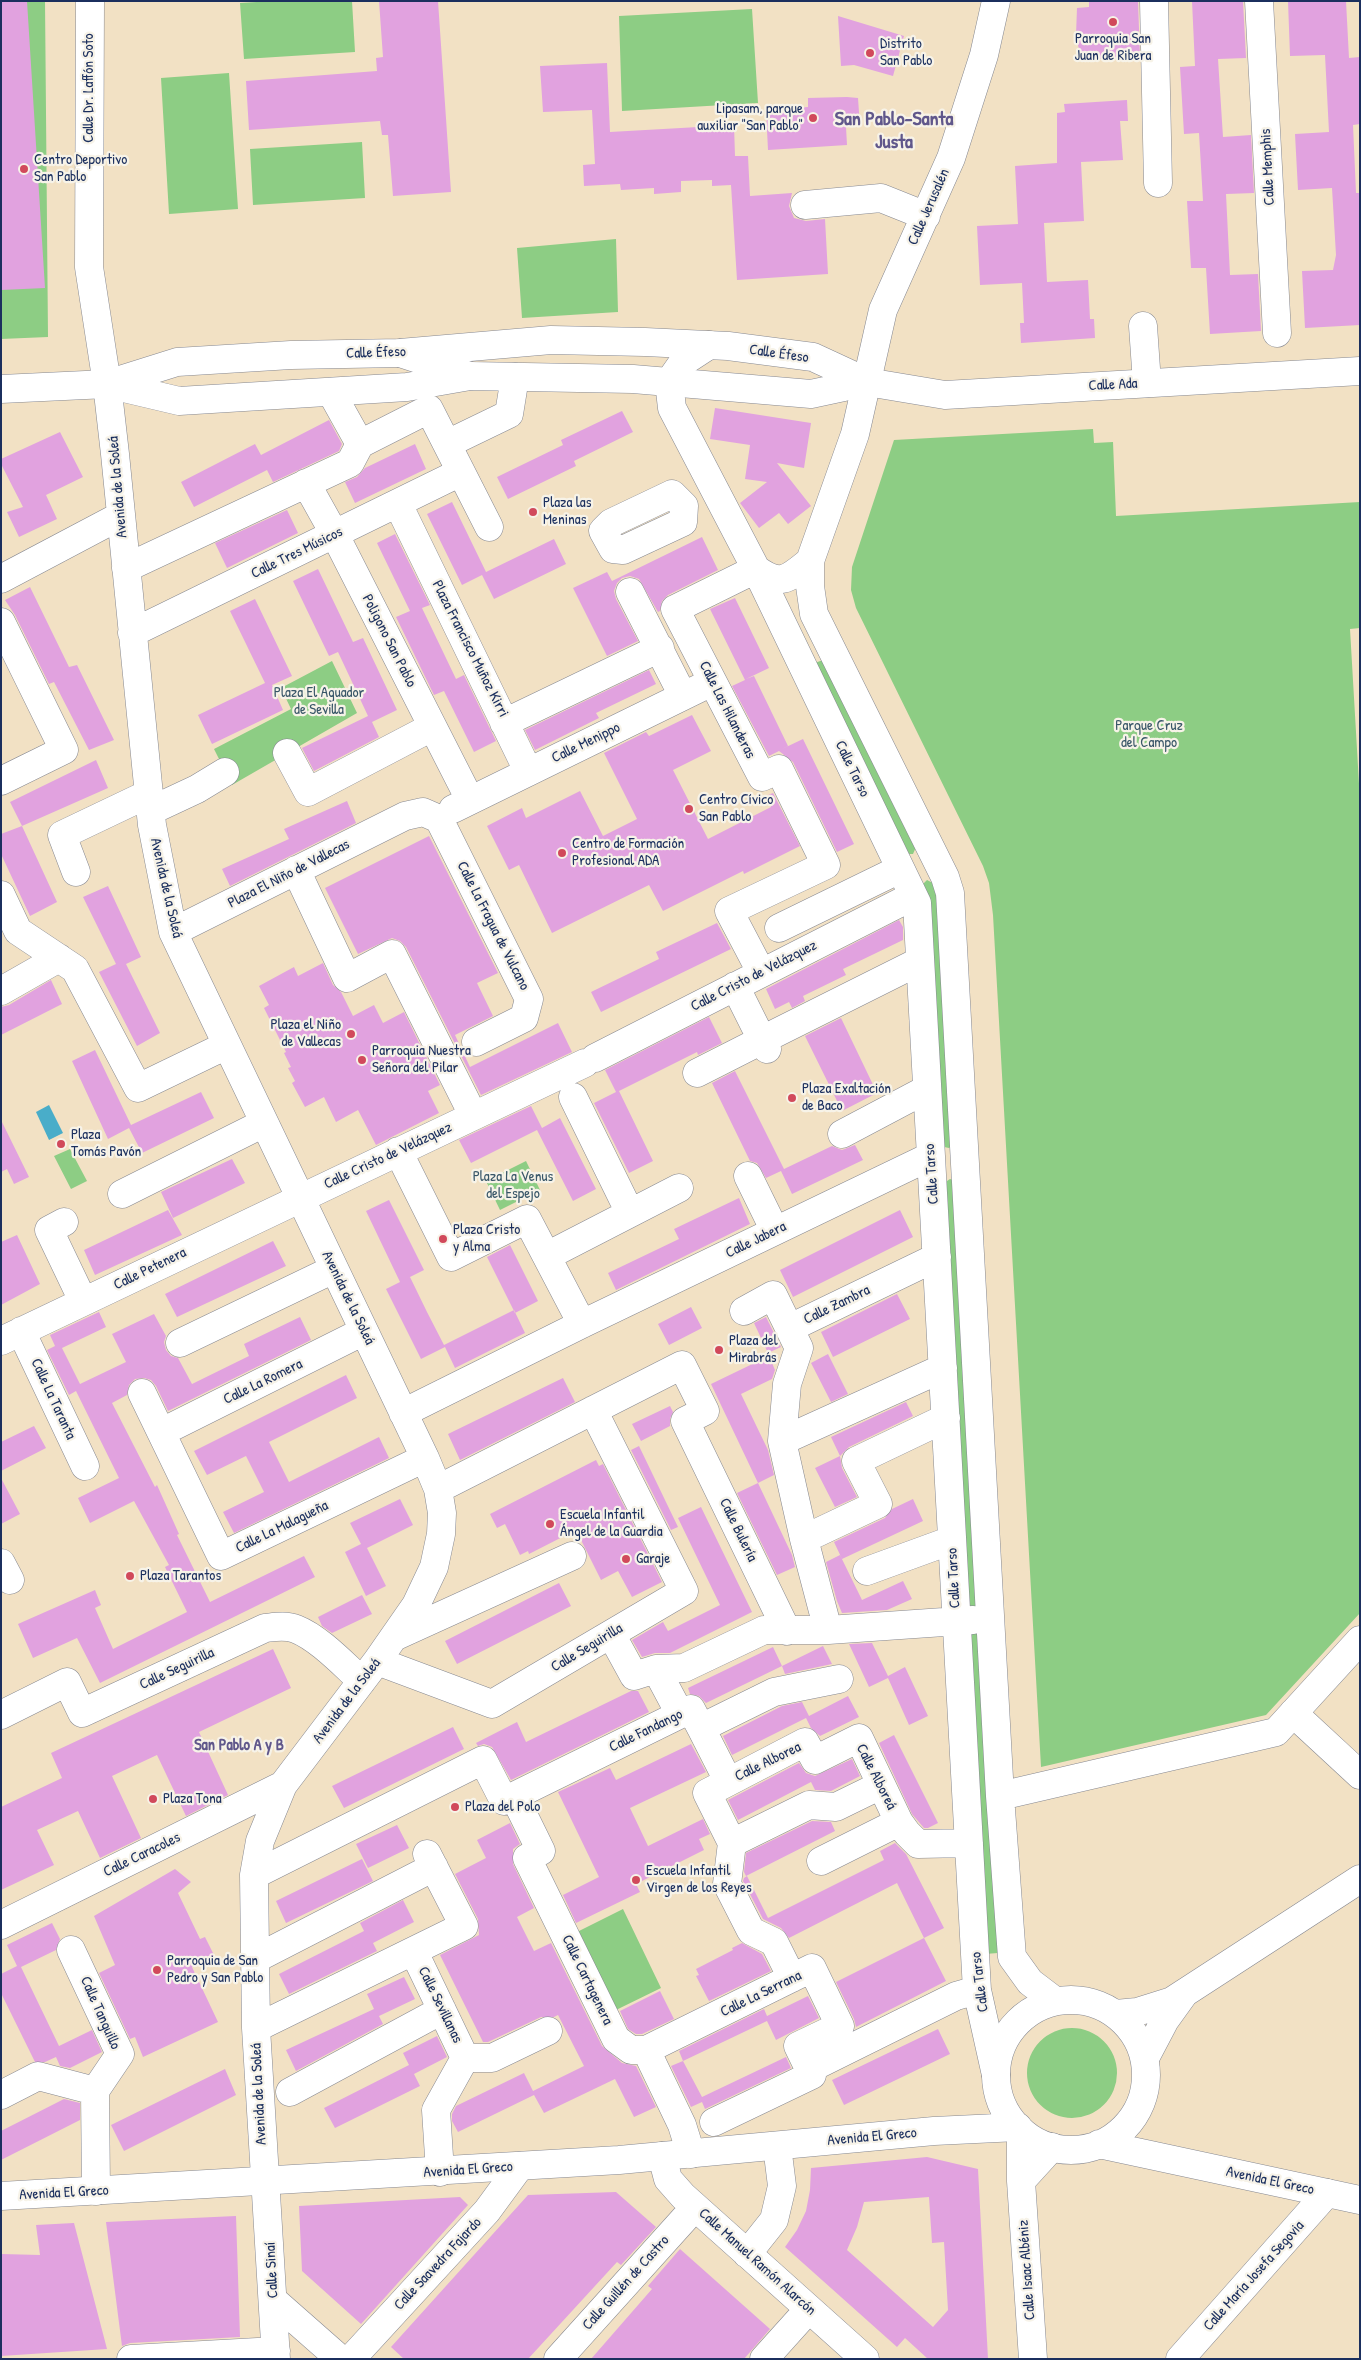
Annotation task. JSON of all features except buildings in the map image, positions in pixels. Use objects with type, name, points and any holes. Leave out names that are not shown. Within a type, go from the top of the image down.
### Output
[{"type":"street","name":"Calle Dr. Laffón Soto","points":[[90,1],[89,267],[107,384]]},
{"type":"street","name":"Calle Jerusalén","points":[[866,382],[883,310],[951,158],[984,55],[996,1]]},
{"type":"street","points":[[1154,1],[1158,183]]},
{"type":"street","name":"Calle Memphis","points":[[1259,1],[1277,333]]},
{"type":"street","points":[[805,205],[881,198],[926,216]]},
{"type":"street","points":[[1143,326],[1147,383]]},
{"type":"street","name":"Calle Éfeso","points":[[1,389],[107,384],[177,362],[291,355],[400,353],[551,340],[709,345],[813,357],[866,382]]},
{"type":"street","points":[[669,382],[683,362],[709,345]]},
{"type":"street","points":[[400,353],[470,376]]},
{"type":"street","name":"Calle Ada","points":[[866,382],[945,394],[1360,371]]},
{"type":"street","name":"Calle Éfeso","points":[[107,384],[179,401],[406,387],[470,376],[633,379],[811,394],[866,382]]},
{"type":"street","points":[[447,444],[509,414],[515,377]]},
{"type":"street","name":"Calle Tarso","points":[[669,382],[672,408],[756,570],[917,903],[978,1990],[998,2084]]},
{"type":"street","points":[[866,382],[855,434],[810,561],[810,586],[814,614],[941,869],[950,893],[1000,1796],[1012,1957],[1030,1982],[1055,2002]]},
{"type":"street","name":"Avenida de la Soleá","points":[[107,384],[149,802],[173,932],[425,1458],[438,1489],[442,1512],[441,1534],[434,1567],[416,1604],[370,1671],[284,1785],[260,1841],[254,1875],[256,2028],[261,2136],[266,2182]]},
{"type":"street","points":[[331,392],[360,444]]},
{"type":"street","points":[[126,568],[350,463],[360,444],[429,410],[489,527]]},
{"type":"street","name":"Calle Tres Músicos","points":[[132,633],[461,472]]},
{"type":"street","name":"Poligono San Pablo","points":[[306,484],[335,535],[432,727],[465,803]]},
{"type":"street","points":[[684,506],[715,491]]},
{"type":"street","name":"Plaza Francisco Muñoz Kirri","points":[[398,504],[504,723],[660,648]]},
{"type":"street","points":[[1,579],[120,516]]},
{"type":"street","points":[[756,570],[770,580],[783,580],[810,561]]},
{"type":"street","name":"Calle Las Hilanderas","points":[[756,570],[675,609],[762,778],[779,769],[826,865],[729,911],[761,972]]},
{"type":"street","points":[[630,592],[679,686]]},
{"type":"street","points":[[1,622],[64,750],[1,781]]},
{"type":"street","name":"Calle Menippo","points":[[436,818],[528,771],[679,686],[712,682]]},
{"type":"street","points":[[504,723],[528,771]]},
{"type":"street","points":[[287,753],[308,792],[361,778],[432,727]]},
{"type":"street","points":[[76,872],[62,835],[149,802],[197,789],[226,772]]},
{"type":"street","name":"Plaza El Niño de Vallecas","points":[[173,932],[405,816],[423,812],[436,818]]},
{"type":"street","name":"Calle La Fragua de Vulcano","points":[[436,818],[439,820],[530,998],[524,1018],[476,1042]]},
{"type":"street","points":[[779,928],[900,869]]},
{"type":"street","points":[[296,870],[347,978],[392,954],[474,1115]]},
{"type":"street","points":[[1,895],[18,931],[75,969],[138,1088],[227,1045]]},
{"type":"street","name":"Calle Cristo de Velázquez","points":[[299,1198],[474,1115],[577,1076],[761,972],[913,896]]},
{"type":"street","points":[[1,992],[59,958]]},
{"type":"street","points":[[697,1073],[764,1044],[920,961]]},
{"type":"street","points":[[735,986],[764,1044]]},
{"type":"street","points":[[577,1076],[630,1213]]},
{"type":"street","points":[[842,1134],[927,1089]]},
{"type":"street","points":[[122,1194],[264,1124]]},
{"type":"street","points":[[398,1151],[451,1257],[527,1219],[582,1324]]},
{"type":"street","name":"Calle Jabera","points":[[403,1413],[582,1324],[931,1156]]},
{"type":"street","points":[[748,1176],[775,1231]]},
{"type":"street","points":[[546,1256],[680,1188]]},
{"type":"street","name":"Calle Petenera","points":[[11,1336],[299,1198]]},
{"type":"street","points":[[64,1222],[49,1230],[83,1302]]},
{"type":"street","name":"Calle Zambra","points":[[828,1630],[804,1539],[782,1441],[787,1384],[799,1348],[790,1328],[937,1257]]},
{"type":"street","points":[[180,1343],[334,1269]]},
{"type":"street","points":[[744,1310],[773,1295],[790,1328]]},
{"type":"street","name":"Calle La Romera","points":[[162,1432],[364,1332]]},
{"type":"street","name":"Calle La Taranta","points":[[11,1336],[85,1466]]},
{"type":"street","name":"Calle Bulería","points":[[593,1410],[682,1365],[705,1411],[685,1421],[787,1631]]},
{"type":"street","points":[[782,1441],[943,1368]]},
{"type":"street","name":"Calle La Malagueña","points":[[142,1393],[221,1556],[425,1458]]},
{"type":"street","points":[[438,1489],[593,1410]]},
{"type":"street","name":"Calle Seguirilla","points":[[1,1715],[67,1682],[82,1713],[265,1628],[280,1626],[296,1629],[370,1671],[492,1704],[684,1591],[593,1410]]},
{"type":"street","points":[[804,1539],[878,1504],[856,1461],[946,1418]]},
{"type":"street","points":[[867,1571],[952,1540]]},
{"type":"street","points":[[393,1638],[572,1556]]},
{"type":"street","points":[[611,1634],[634,1676],[656,1670],[684,1668],[764,1630],[828,1630],[990,1618]]},
{"type":"street","points":[[1000,1796],[1276,1732],[1360,1640]]},
{"type":"street","points":[[656,1670],[690,1721],[718,1787],[732,1842],[727,1884],[751,1931],[774,1942],[792,1978]]},
{"type":"street","name":"Calle Fandango","points":[[509,1798],[690,1721],[774,1692],[839,1679]]},
{"type":"street","points":[[1293,1713],[1360,1775]]},
{"type":"street","name":"Calle Alboreá","points":[[822,1756],[858,1738],[900,1822]]},
{"type":"street","name":"Calle Alborea","points":[[718,1787],[805,1742],[815,1760],[822,1756]]},
{"type":"street","name":"Calle Cartagenera","points":[[254,1875],[483,1760],[509,1798],[541,1851],[527,1858],[616,2039],[632,2050],[646,2050]]},
{"type":"street","name":"Calle Caracoles","points":[[1,1926],[284,1785]]},
{"type":"street","points":[[732,1842],[809,1805],[836,1807],[882,1785]]},
{"type":"street","points":[[821,1861],[900,1822],[906,1834],[918,1844],[969,1843]]},
{"type":"street","points":[[255,1959],[430,1860],[464,1926],[256,2028]]},
{"type":"street","points":[[1116,2014],[1155,2007],[1185,1992],[1360,1879]]},
{"type":"street","name":"Calle Tanguillo","points":[[71,1950],[120,2054],[95,2091]]},
{"type":"street","name":"Calle Sevillanas","points":[[414,1952],[465,2058],[436,2110],[440,2172]]},
{"type":"street","name":"Calle La Serrana","points":[[646,2050],[812,1968],[840,2026],[798,2046],[812,2075],[714,2122]]},
{"type":"street","points":[[819,2064],[956,1996],[978,1990]]},
{"type":"street","points":[[1145,2058],[1164,2020],[1185,1992]]},
{"type":"street","points":[[1076,2000],[1097,2004],[1116,2014],[1134,2034],[1145,2058],[1146,2084],[1138,2109],[1128,2124],[1114,2136],[1098,2144],[1084,2149],[1068,2150],[1036,2141],[1019,2129],[1006,2112],[998,2084],[999,2057],[1006,2037],[1019,2021],[1036,2009],[1055,2002],[1076,2000]]},
{"type":"street","points":[[290,2092],[442,2010]]},
{"type":"street","points":[[465,2058],[492,2058],[548,2031]]},
{"type":"street","points":[[646,2050],[682,2125],[691,2154]]},
{"type":"street","points":[[1,2095],[38,2076],[95,2091],[96,2191]]},
{"type":"street","name":"Avenida El Greco","points":[[934,2131],[962,2124],[986,2114],[994,2106],[998,2084]]},
{"type":"street","name":"Avenida El Greco","points":[[1138,2109],[1143,2126],[1152,2142],[1166,2154],[1181,2163]]},
{"type":"street","name":"Avenida El Greco","points":[[1,2196],[440,2172],[691,2154],[934,2131],[1019,2129]]},
{"type":"street","name":"Calle Isaac Albéniz","points":[[1019,2129],[1033,2359]]},
{"type":"street","name":"Avenida El Greco","points":[[1098,2144],[1360,2200]]},
{"type":"street","points":[[747,2254],[774,2220],[782,2186],[777,2146]]},
{"type":"street","points":[[1021,2181],[1052,2147]]},
{"type":"street","name":"Calle Manuel Ramón Alarcón","points":[[662,2156],[668,2178],[695,2207],[865,2359]]},
{"type":"street","name":"Calle Saavedra Fajardo","points":[[351,2359],[486,2211],[520,2166]]},
{"type":"street","name":"Calle Sinaí","points":[[266,2182],[276,2355]]},
{"type":"street","name":"Calle María Josefa Segovia","points":[[1180,2359],[1328,2193]]},
{"type":"street","name":"Calle Guillén de Castro","points":[[558,2359],[695,2207]]},
{"type":"street","points":[[273,2300],[340,2359]]},
{"type":"street","points":[[764,2359],[809,2309]]},
{"type":"street","points":[[131,2359],[276,2355]]},
{"type":"green space","name":"Centro Deportivo San Pablo","points":[[1,1],[45,1],[48,337],[1,339]]},
{"type":"green space","points":[[352,1],[355,52],[244,59],[240,3]]},
{"type":"green space","points":[[752,9],[758,103],[622,111],[619,16]]},
{"type":"green space","points":[[229,73],[238,209],[169,214],[161,78]]},
{"type":"green space","points":[[362,142],[365,198],[253,205],[250,149]]},
{"type":"green space","points":[[616,239],[618,312],[522,318],[517,248]]},
{"type":"green space","name":"Parque Cruz del Campo","points":[[1093,429],[1094,443],[1113,442],[1116,516],[1360,502],[1360,628],[1350,629],[1360,801],[1360,1613],[1266,1715],[1041,1767],[993,915],[989,883],[983,866],[856,608],[851,590],[852,567],[894,440]]},
{"type":"green space","points":[[823,660],[916,847],[913,854],[909,854],[812,664]]},
{"type":"green space","name":"Plaza El Aguador de Sevilla","points":[[332,661],[357,713],[232,785],[214,749],[291,709],[281,688]]},
{"type":"green space","points":[[927,880],[933,883],[939,899],[952,1146],[949,1148],[944,1147],[923,884]]},
{"type":"green space","points":[[70,1149],[87,1181],[71,1189],[54,1156]]},
{"type":"green space","name":"Plaza La Venus del Espejo","points":[[526,1161],[540,1190],[500,1210],[486,1181]]},
{"type":"green space","points":[[950,1179],[953,1180],[977,1606],[972,1608],[968,1606],[944,1183]]},
{"type":"green space","points":[[975,1630],[980,1635],[998,1953],[985,1954],[969,1634]]},
{"type":"green space","points":[[623,1909],[661,1988],[616,2010],[577,1932]]},
{"type":"green space","points":[[1072,2028],[1089,2031],[1104,2041],[1114,2056],[1117,2073],[1114,2090],[1104,2105],[1089,2115],[1072,2118],[1055,2115],[1040,2105],[1030,2090],[1027,2073],[1030,2056],[1040,2041],[1055,2031]]},
{"type":"water","points":[[49,1105],[63,1133],[49,1140],[36,1112]]},
{"type":"place","name":"Parroquia San Juan de Ribera","points":[[1113,22]]},
{"type":"place","name":"Distrito San Pablo","points":[[870,53]]},
{"type":"place","name":"Lipasam, parque auxiliar \"San Pablo\"","points":[[813,118]]},
{"type":"place","name":"Centro Deportivo San Pablo","points":[[24,169]]},
{"type":"place","name":"Plaza las Meninas","points":[[533,512]]},
{"type":"place","name":"Centro Cívico San Pablo","points":[[689,809]]},
{"type":"place","name":"Centro de Formación Profesional ADA","points":[[562,853]]},
{"type":"place","name":"Plaza el Niño de Vallecas","points":[[351,1034]]},
{"type":"place","name":"Parroquia Nuestra Señora del Pilar","points":[[362,1060]]},
{"type":"place","name":"Plaza Exaltación de Baco","points":[[792,1098]]},
{"type":"place","name":"Plaza Tomás Pavón","points":[[61,1144]]},
{"type":"place","name":"Plaza Cristo y Alma","points":[[443,1239]]},
{"type":"place","name":"Plaza del Mirabrás","points":[[719,1350]]},
{"type":"place","name":"Escuela Infantil Ángel de la Guardia","points":[[550,1524]]},
{"type":"place","name":"Garaje","points":[[626,1559]]},
{"type":"place","name":"Plaza Tarantos","points":[[130,1576]]},
{"type":"place","name":"Plaza Tona","points":[[153,1799]]},
{"type":"place","name":"Plaza del Polo","points":[[455,1807]]},
{"type":"place","name":"Escuela Infantil Virgen de los Reyes","points":[[636,1880]]},
{"type":"place","name":"Parroquia de San Pedro y San Pablo","points":[[157,1970]]},
{"type":"district","name":"San Pablo-Santa Justa","points":[[894,132]]},
{"type":"district","name":"San Pablo A y B","points":[[239,1746]]}]
